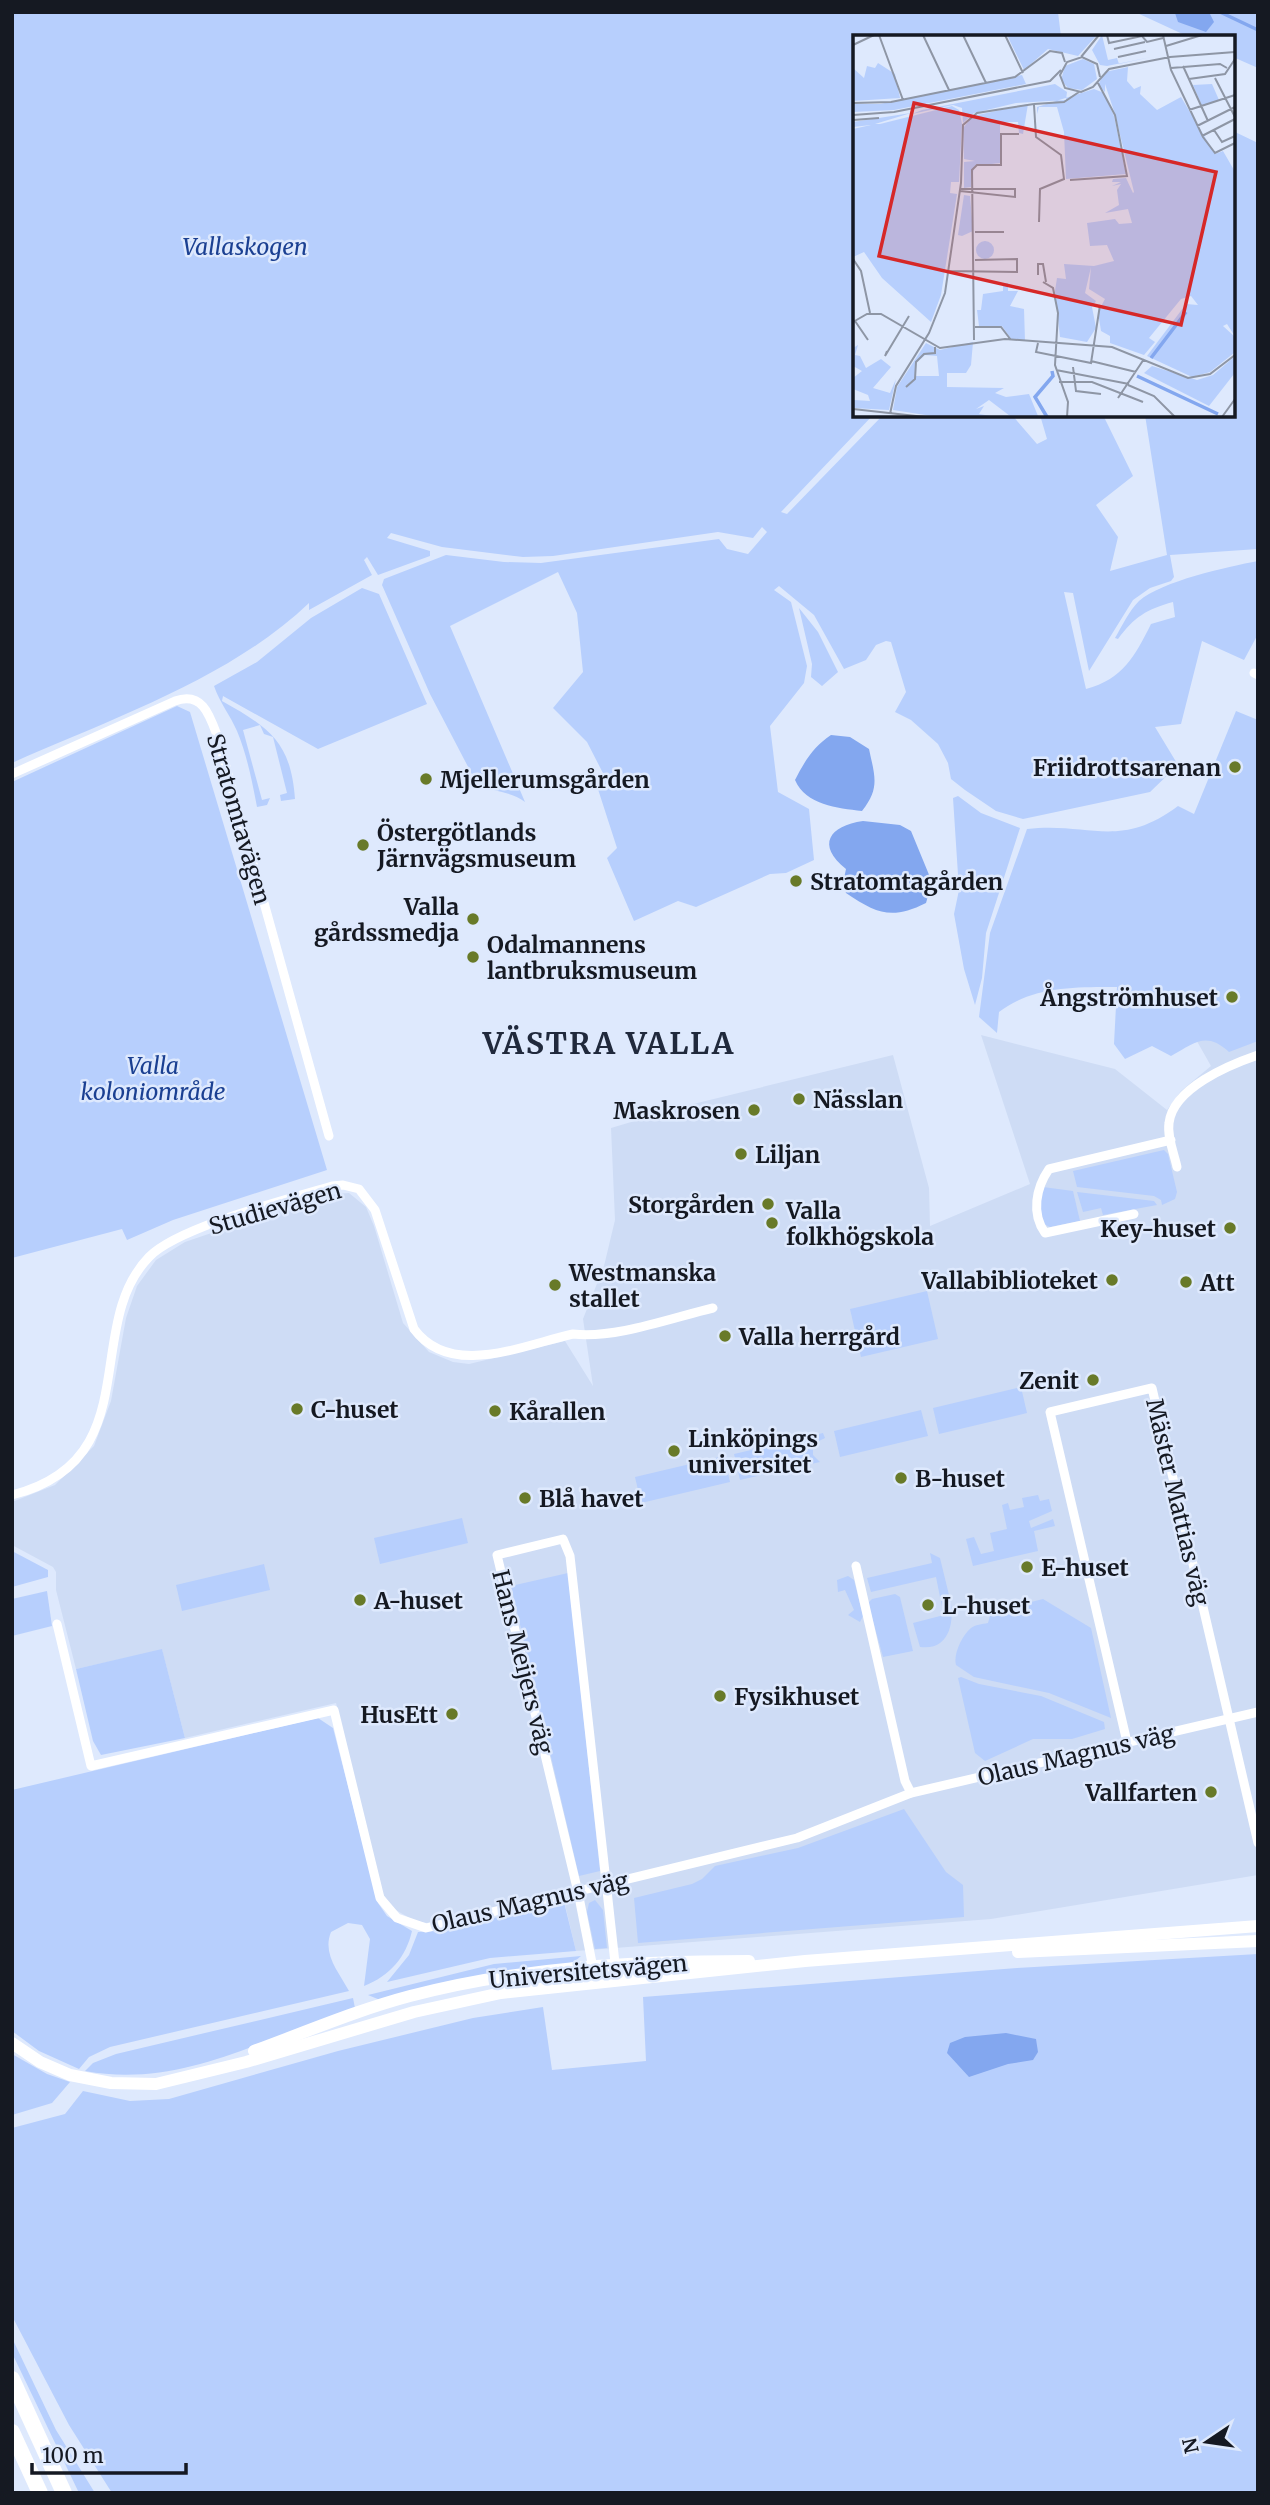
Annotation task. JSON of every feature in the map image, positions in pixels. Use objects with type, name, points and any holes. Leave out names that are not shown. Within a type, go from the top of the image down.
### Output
[{"type":"highway","points":[[12,2379],[64,2493]]},
{"type":"highway","points":[[12,2432],[40,2493]]},
{"type":"main road","name":"Universitetsvägen","points":[[12,2043],[60,2071],[97,2081],[141,2085],[177,2080],[458,2001],[805,1961],[1258,1926]]},
{"type":"main road","name":"Universitetsvägen","points":[[909,1954],[1106,1950],[1258,1941]]},
{"type":"main road","name":"Universitetsvägen","points":[[177,2080],[409,1997],[497,1977],[593,1967],[805,1961]]},
{"type":"street","name":"Stratomtavägen","points":[[12,774],[175,701],[190,697],[200,702],[218,738],[329,1136]]},
{"type":"street","points":[[1177,1167],[1170,1120],[1185,1096],[1207,1077],[1258,1055]]},
{"type":"street","points":[[1134,1214],[1045,1233],[1039,1221],[1038,1192],[1049,1169],[1171,1140]]},
{"type":"street","name":"Studievägen","points":[[12,1495],[37,1487],[63,1470],[93,1434],[107,1391],[124,1301],[135,1276],[150,1255],[184,1235],[332,1186],[351,1186],[369,1200],[414,1329],[427,1344],[450,1354],[478,1356],[573,1334],[589,1336],[607,1333],[713,1308]]},
{"type":"street","name":"Mäster Mattias väg","points":[[1127,1742],[1050,1412],[1152,1388],[1258,1843]]},
{"type":"street","name":"Hans Meijers väg","points":[[596,1983],[578,1892],[497,1555],[563,1539],[572,1567],[617,1981]]},
{"type":"street","points":[[856,1566],[905,1781],[911,1793]]},
{"type":"street","name":"Olaus Magnus väg","points":[[57,1624],[91,1766],[334,1710],[380,1898],[397,1918],[426,1928],[605,1887],[797,1838],[911,1793],[1258,1712]]},
{"type":"shaded area","points":[[1209,12],[1214,22],[1206,32],[1178,22],[1175,13]]},
{"type":"shaded area","points":[[831,735],[850,737],[869,749],[874,789],[862,811],[814,800],[795,780],[810,755]]},
{"type":"shaded area","points":[[863,821],[900,825],[911,831],[932,882],[926,903],[904,912],[885,912],[867,906],[846,893],[843,883],[846,869],[831,852],[829,845],[835,832],[842,827]]},
{"type":"shaded area","name":"Linköpings universitet","points":[[1258,985],[1258,1875],[991,1919],[576,1951],[562,1892],[427,1923],[415,1921],[392,1908],[383,1894],[336,1703],[185,1738],[162,1650],[76,1669],[56,1590],[56,1572],[53,1567],[12,1545],[12,1502],[55,1485],[94,1446],[111,1401],[126,1318],[137,1286],[156,1260],[185,1242],[322,1195],[349,1193],[366,1207],[374,1226],[403,1323],[429,1352],[453,1362],[469,1364],[565,1341],[593,1386],[583,1319],[604,1266],[615,1220],[611,1128],[685,1106],[893,1055],[929,1188],[930,1226],[1030,1184],[981,1035],[1115,1069],[1167,1110],[1181,1091],[1211,1066],[1181,1013]]},
{"type":"shaded area","points":[[1006,2033],[1036,2039],[1038,2052],[1033,2060],[1008,2064],[969,2077],[947,2053],[950,2043],[965,2037]]},
{"type":"green space","name":"Vallaskogen","points":[[12,12],[1058,12],[1061,35],[853,35],[853,416],[872,416],[781,512],[787,514],[882,416],[1013,416],[1037,444],[1047,439],[1040,416],[1106,416],[1104,417],[1133,476],[1096,505],[1118,537],[1110,571],[1167,555],[1145,416],[1235,416],[1235,132],[1258,143],[1258,549],[1170,555],[1174,577],[1171,581],[1150,588],[1133,600],[1089,671],[1073,593],[1064,592],[1086,689],[1110,679],[1126,665],[1151,624],[1175,617],[1173,602],[1148,611],[1118,639],[1115,638],[1139,601],[1179,581],[1258,561],[1258,634],[1244,660],[1202,641],[1181,724],[1155,727],[1178,765],[1150,792],[1023,819],[996,811],[951,779],[948,763],[938,744],[911,720],[895,712],[906,692],[891,642],[876,645],[866,660],[844,669],[814,615],[779,586],[774,590],[791,602],[807,666],[804,683],[770,726],[778,792],[809,809],[814,860],[786,873],[770,874],[696,907],[678,901],[634,921],[607,858],[617,848],[596,783],[606,779],[587,742],[553,708],[583,672],[577,613],[558,572],[450,626],[525,802],[476,782],[430,694],[382,585],[384,579],[446,555],[504,562],[541,563],[719,539],[727,549],[748,554],[767,532],[762,527],[753,538],[718,532],[553,556],[523,557],[442,547],[391,533],[387,538],[430,551],[430,556],[378,575],[367,557],[364,560],[372,575],[309,610],[309,603],[278,630],[207,675],[129,713],[12,763]]},
{"type":"green space","points":[[1135,12],[1258,12],[1258,68],[1235,58],[1235,35],[1185,35]]},
{"type":"green space","points":[[362,588],[379,594],[427,704],[318,749],[223,696],[222,701],[260,725],[243,730],[262,800],[270,798],[267,805],[257,807],[241,740],[214,686],[257,662],[311,618]]},
{"type":"green space","points":[[799,608],[818,632],[838,672],[822,686],[811,677],[812,664]]},
{"type":"green space","name":"Valla koloniområde","points":[[177,706],[190,712],[327,1170],[173,1220],[127,1240],[122,1229],[12,1258],[12,782]]},
{"type":"green space","points":[[1236,711],[1258,720],[1258,1041],[1229,1052],[1214,1042],[1200,1041],[1171,1056],[1152,1046],[1125,1059],[1114,1044],[1117,987],[1055,990],[1026,997],[999,1012],[997,1033],[979,1017],[990,933],[1027,829],[1121,831],[1157,819],[1178,806],[1194,814]]},
{"type":"green space","points":[[260,725],[273,737],[264,734]]},
{"type":"green space","points":[[273,737],[282,749],[293,779],[295,799],[281,801],[280,795],[287,793]]},
{"type":"green space","points":[[958,796],[981,813],[1020,828],[986,933],[982,978],[975,1005],[964,969],[954,914],[959,890],[953,798]]},
{"type":"green space","points":[[1164,1150],[1168,1154],[1177,1192],[1175,1199],[1162,1205],[1161,1200],[1154,1196],[1077,1187],[1073,1171]]},
{"type":"green space","points":[[1043,1187],[1073,1191],[1080,1221],[1050,1227],[1044,1224],[1039,1205]]},
{"type":"green space","points":[[1077,1192],[1154,1201],[1157,1205],[1103,1215],[1101,1208],[1083,1212]]},
{"type":"green space","points":[[927,1291],[938,1339],[861,1357],[850,1309]]},
{"type":"green space","points":[[1021,1387],[1027,1413],[939,1434],[933,1408]]},
{"type":"green space","points":[[921,1410],[928,1436],[840,1457],[834,1431]]},
{"type":"green space","points":[[823,1433],[825,1438],[813,1444],[813,1455],[820,1462],[740,1480],[734,1454]]},
{"type":"green space","points":[[724,1456],[730,1482],[641,1503],[635,1477]]},
{"type":"green space","points":[[1038,1495],[1040,1501],[1049,1499],[1052,1511],[1029,1521],[1031,1528],[1053,1519],[1055,1526],[1034,1531],[1038,1551],[973,1566],[966,1539],[974,1537],[981,1554],[994,1551],[990,1533],[1007,1529],[1002,1505],[1008,1503],[1010,1510],[1024,1507],[1022,1498]]},
{"type":"green space","points":[[462,1518],[468,1543],[380,1564],[374,1538]]},
{"type":"green space","points":[[12,1551],[48,1570],[48,1577],[12,1587]]},
{"type":"green space","points":[[930,1553],[940,1558],[949,1595],[940,1597],[936,1577],[871,1592],[867,1578],[932,1563]]},
{"type":"green space","points":[[264,1564],[270,1590],[182,1611],[176,1585]]},
{"type":"green space","points":[[568,1573],[600,1871],[579,1876],[511,1586]]},
{"type":"green space","points":[[848,1576],[854,1580],[863,1616],[860,1622],[848,1615],[854,1610],[845,1590],[838,1592],[837,1580]]},
{"type":"green space","points":[[47,1591],[52,1626],[12,1636],[12,1599]]},
{"type":"green space","points":[[895,1594],[900,1597],[913,1651],[883,1657],[868,1603],[872,1599]]},
{"type":"green space","points":[[950,1599],[952,1616],[948,1633],[938,1644],[920,1647],[913,1623],[944,1615],[941,1601]]},
{"type":"green space","points":[[1043,1599],[1091,1628],[1111,1718],[1049,1693],[974,1677],[956,1665],[957,1651],[964,1635],[973,1627],[988,1623],[991,1612]]},
{"type":"green space","points":[[162,1649],[185,1738],[101,1755],[93,1741],[76,1669]]},
{"type":"green space","points":[[958,1678],[979,1684],[1041,1696],[1104,1722],[1105,1729],[1072,1739],[1033,1739],[985,1761],[975,1753]]},
{"type":"green space","points":[[318,1718],[333,1728],[378,1903],[387,1916],[412,1931],[406,1949],[396,1964],[382,1977],[364,1986],[370,1939],[362,1925],[348,1923],[331,1932],[329,1948],[333,1963],[349,1991],[110,2047],[89,2057],[79,2069],[39,2051],[12,2031],[12,1790]]},
{"type":"green space","points":[[904,1809],[946,1872],[963,1885],[964,1917],[638,1943],[634,1898],[692,1884],[702,1879],[715,1866],[798,1848]]},
{"type":"green space","points":[[595,1900],[603,1910],[607,1948],[595,1949],[587,1912],[589,1903]]},
{"type":"green space","points":[[564,1902],[576,1951],[490,1958],[387,1982],[409,1955],[418,1932],[437,1931]]},
{"type":"green space","points":[[1258,1954],[1258,2493],[112,2493],[69,2425],[12,2316],[12,2128],[65,2114],[83,2091],[130,2101],[169,2099],[338,2051],[473,2018],[543,2007],[552,2070],[646,2061],[643,1997],[1017,1968]]},
{"type":"green space","points":[[581,1956],[574,1962],[380,2000],[368,1995],[494,1964]]},
{"type":"green space","points":[[353,1998],[355,2008],[190,2067],[121,2075],[85,2071],[93,2063],[116,2054]]},
{"type":"green space","points":[[12,2054],[47,2074],[70,2082],[52,2103],[12,2115]]},
{"type":"green space","points":[[12,2338],[56,2430],[95,2493],[79,2493],[12,2353]]},
{"type":"waterway","points":[[1220,12],[1258,30]]},
{"type":"place","name":"Friidrottsarenan","points":[[1235,767]]},
{"type":"place","name":"Mjellerumsgården","points":[[426,779]]},
{"type":"place","name":"Östergötlands Järnvägsmuseum","points":[[363,845]]},
{"type":"place","name":"Stratomtagården","points":[[796,881]]},
{"type":"place","name":"Valla gårdssmedja","points":[[473,919]]},
{"type":"place","name":"Odalmannens lantbruksmuseum","points":[[473,957]]},
{"type":"place","name":"Ångströmhuset","points":[[1232,997]]},
{"type":"place","name":"Nässlan","points":[[799,1099]]},
{"type":"place","name":"Maskrosen","points":[[754,1110]]},
{"type":"place","name":"Liljan","points":[[741,1154]]},
{"type":"place","name":"Storgården","points":[[768,1204]]},
{"type":"place","name":"Valla folkhögskola","points":[[772,1223]]},
{"type":"place","name":"Key-huset","points":[[1230,1228]]},
{"type":"place","name":"Vallabiblioteket","points":[[1112,1280]]},
{"type":"place","name":"Att","points":[[1186,1282]]},
{"type":"place","name":"Westmanska stallet","points":[[555,1285]]},
{"type":"place","name":"Valla herrgård","points":[[725,1336]]},
{"type":"place","name":"Zenit","points":[[1093,1380]]},
{"type":"place","name":"C-huset","points":[[297,1409]]},
{"type":"place","name":"Kårallen","points":[[495,1411]]},
{"type":"place","name":"Linköpings universitet","points":[[674,1451]]},
{"type":"place","name":"B-huset","points":[[901,1478]]},
{"type":"place","name":"Blå havet","points":[[525,1498]]},
{"type":"place","name":"E-huset","points":[[1027,1567]]},
{"type":"place","name":"A-huset","points":[[360,1600]]},
{"type":"place","name":"L-huset","points":[[928,1605]]},
{"type":"place","name":"Fysikhuset","points":[[720,1696]]},
{"type":"place","name":"HusEtt","points":[[452,1714]]},
{"type":"place","name":"Vallfarten","points":[[1211,1792]]},
{"type":"district","name":"VÄSTRA VALLA","points":[[609,1043]]}]
